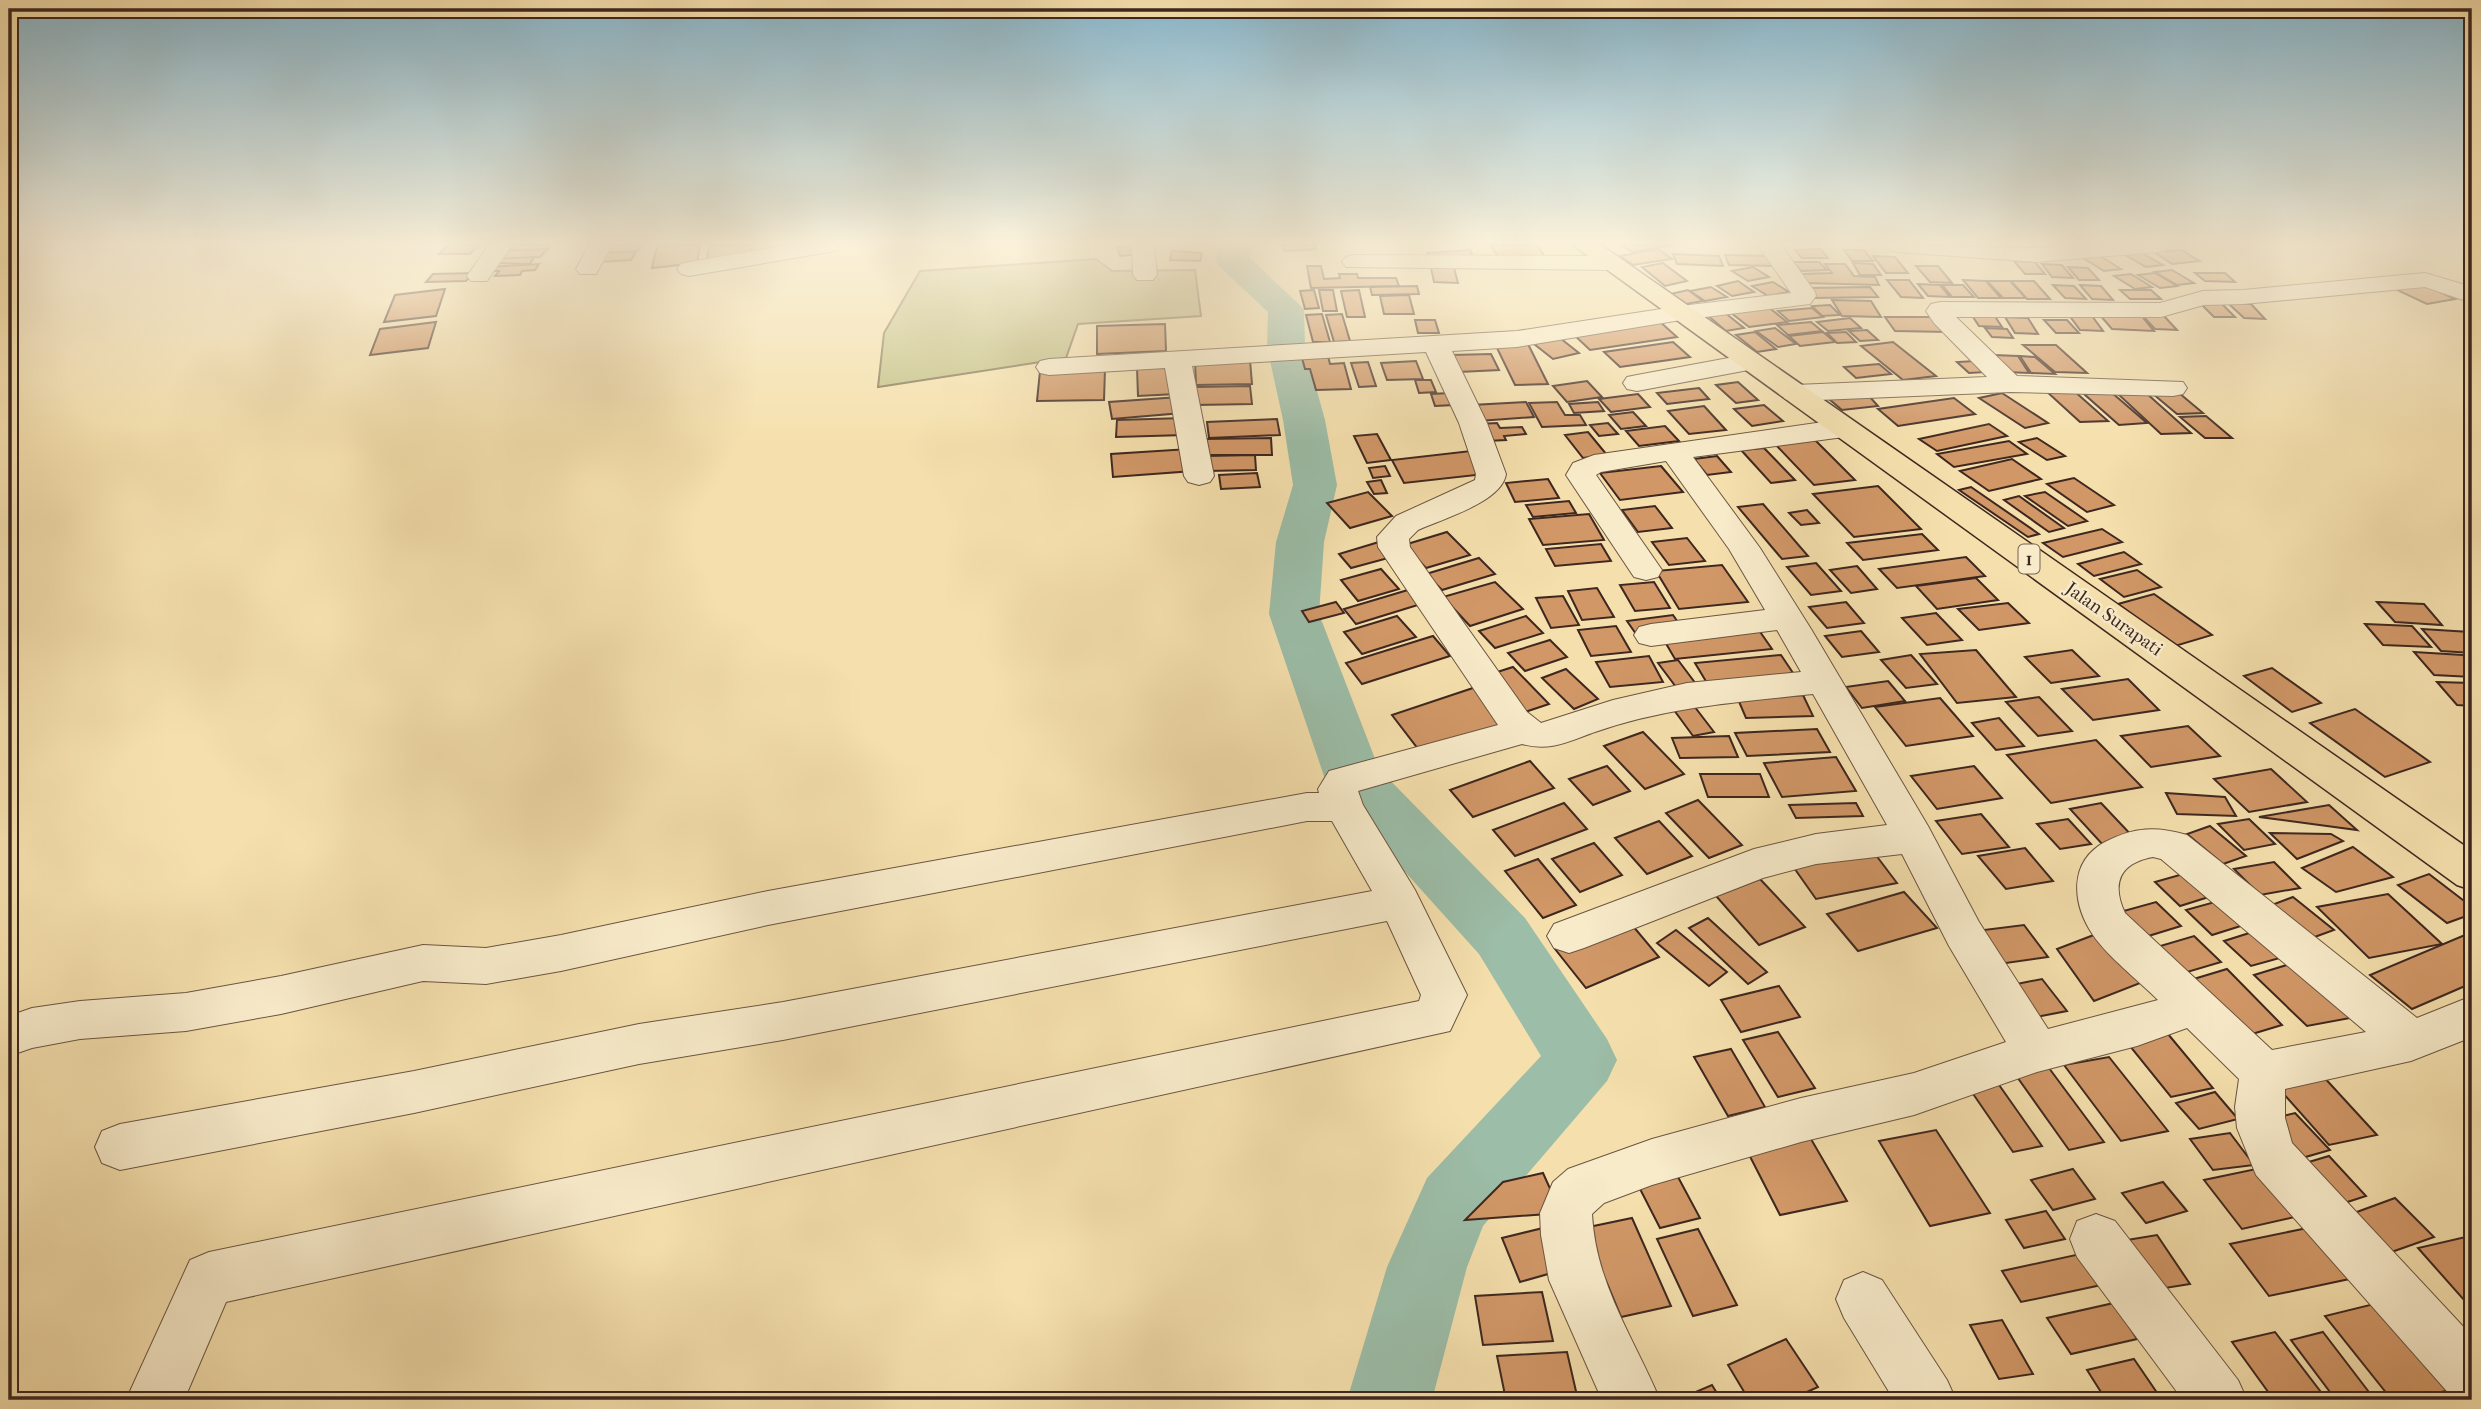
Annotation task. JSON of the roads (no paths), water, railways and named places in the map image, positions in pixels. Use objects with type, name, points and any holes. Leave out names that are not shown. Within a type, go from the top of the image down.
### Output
[{"type":"highway","name":"Jalan Surapati","points":[[1678,311],[2472,873]]},
{"type":"street","points":[[1049,367],[1517,339],[1700,311]]},
{"type":"street","points":[[1938,311],[2010,384]]},
{"type":"street","points":[[1436,345],[1474,423],[1491,474],[1490,481],[1484,489],[1407,523],[1393,537],[1394,547],[1506,710],[1524,731],[1543,736],[1613,712],[1687,695],[1825,681]]},
{"type":"street","points":[[1177,359],[1199,476]]},
{"type":"street","points":[[1637,383],[1750,362]]},
{"type":"street","points":[[1795,393],[2010,384],[2173,388]]},
{"type":"street","points":[[1646,570],[1606,515],[1581,472],[1594,464],[1844,428]]},
{"type":"street","points":[[1674,451],[1744,548],[1825,681],[1914,837],[1964,934],[2036,1052]]},
{"type":"street","points":[[1651,635],[1787,618]]},
{"type":"street","points":[[9,1036],[32,1028],[80,1020],[186,1012],[281,995],[424,963],[486,966],[524,960],[768,908],[1307,807],[1344,794],[1385,772],[1524,731]]},
{"type":"street","points":[[155,1400],[209,1279],[1434,1017],[1444,995],[1344,794]]},
{"type":"street","points":[[1569,936],[1754,864],[1816,849],[1914,837]]},
{"type":"street","points":[[2264,1073],[2109,924],[2096,889],[2099,873],[2109,859],[2135,845],[2164,843],[2188,855],[2411,1041]]},
{"type":"street","points":[[120,1147],[414,1092],[639,1044],[783,1021],[988,979],[1400,902]]},
{"type":"street","points":[[1631,1400],[1576,1280],[1566,1213],[1571,1199],[1586,1186],[1652,1162],[1801,1120],[1914,1094],[2036,1052],[2137,1026],[2194,1007]]},
{"type":"street","points":[[2264,1073],[2411,1041],[2448,1029],[2472,1015]]},
{"type":"street","points":[[2264,1073],[2258,1103],[2260,1123],[2264,1141],[2274,1159],[2472,1377]]},
{"type":"street","points":[[2096,1239],[2218,1400]]},
{"type":"street","points":[[1863,1299],[1927,1400]]},
{"type":"waterway","points":[[1286,311],[1286,347],[1304,420],[1315,485],[1300,542],[1294,614],[1354,779],[1502,936],[1582,1060],[1454,1203],[1427,1267],[1390,1400]]}]
